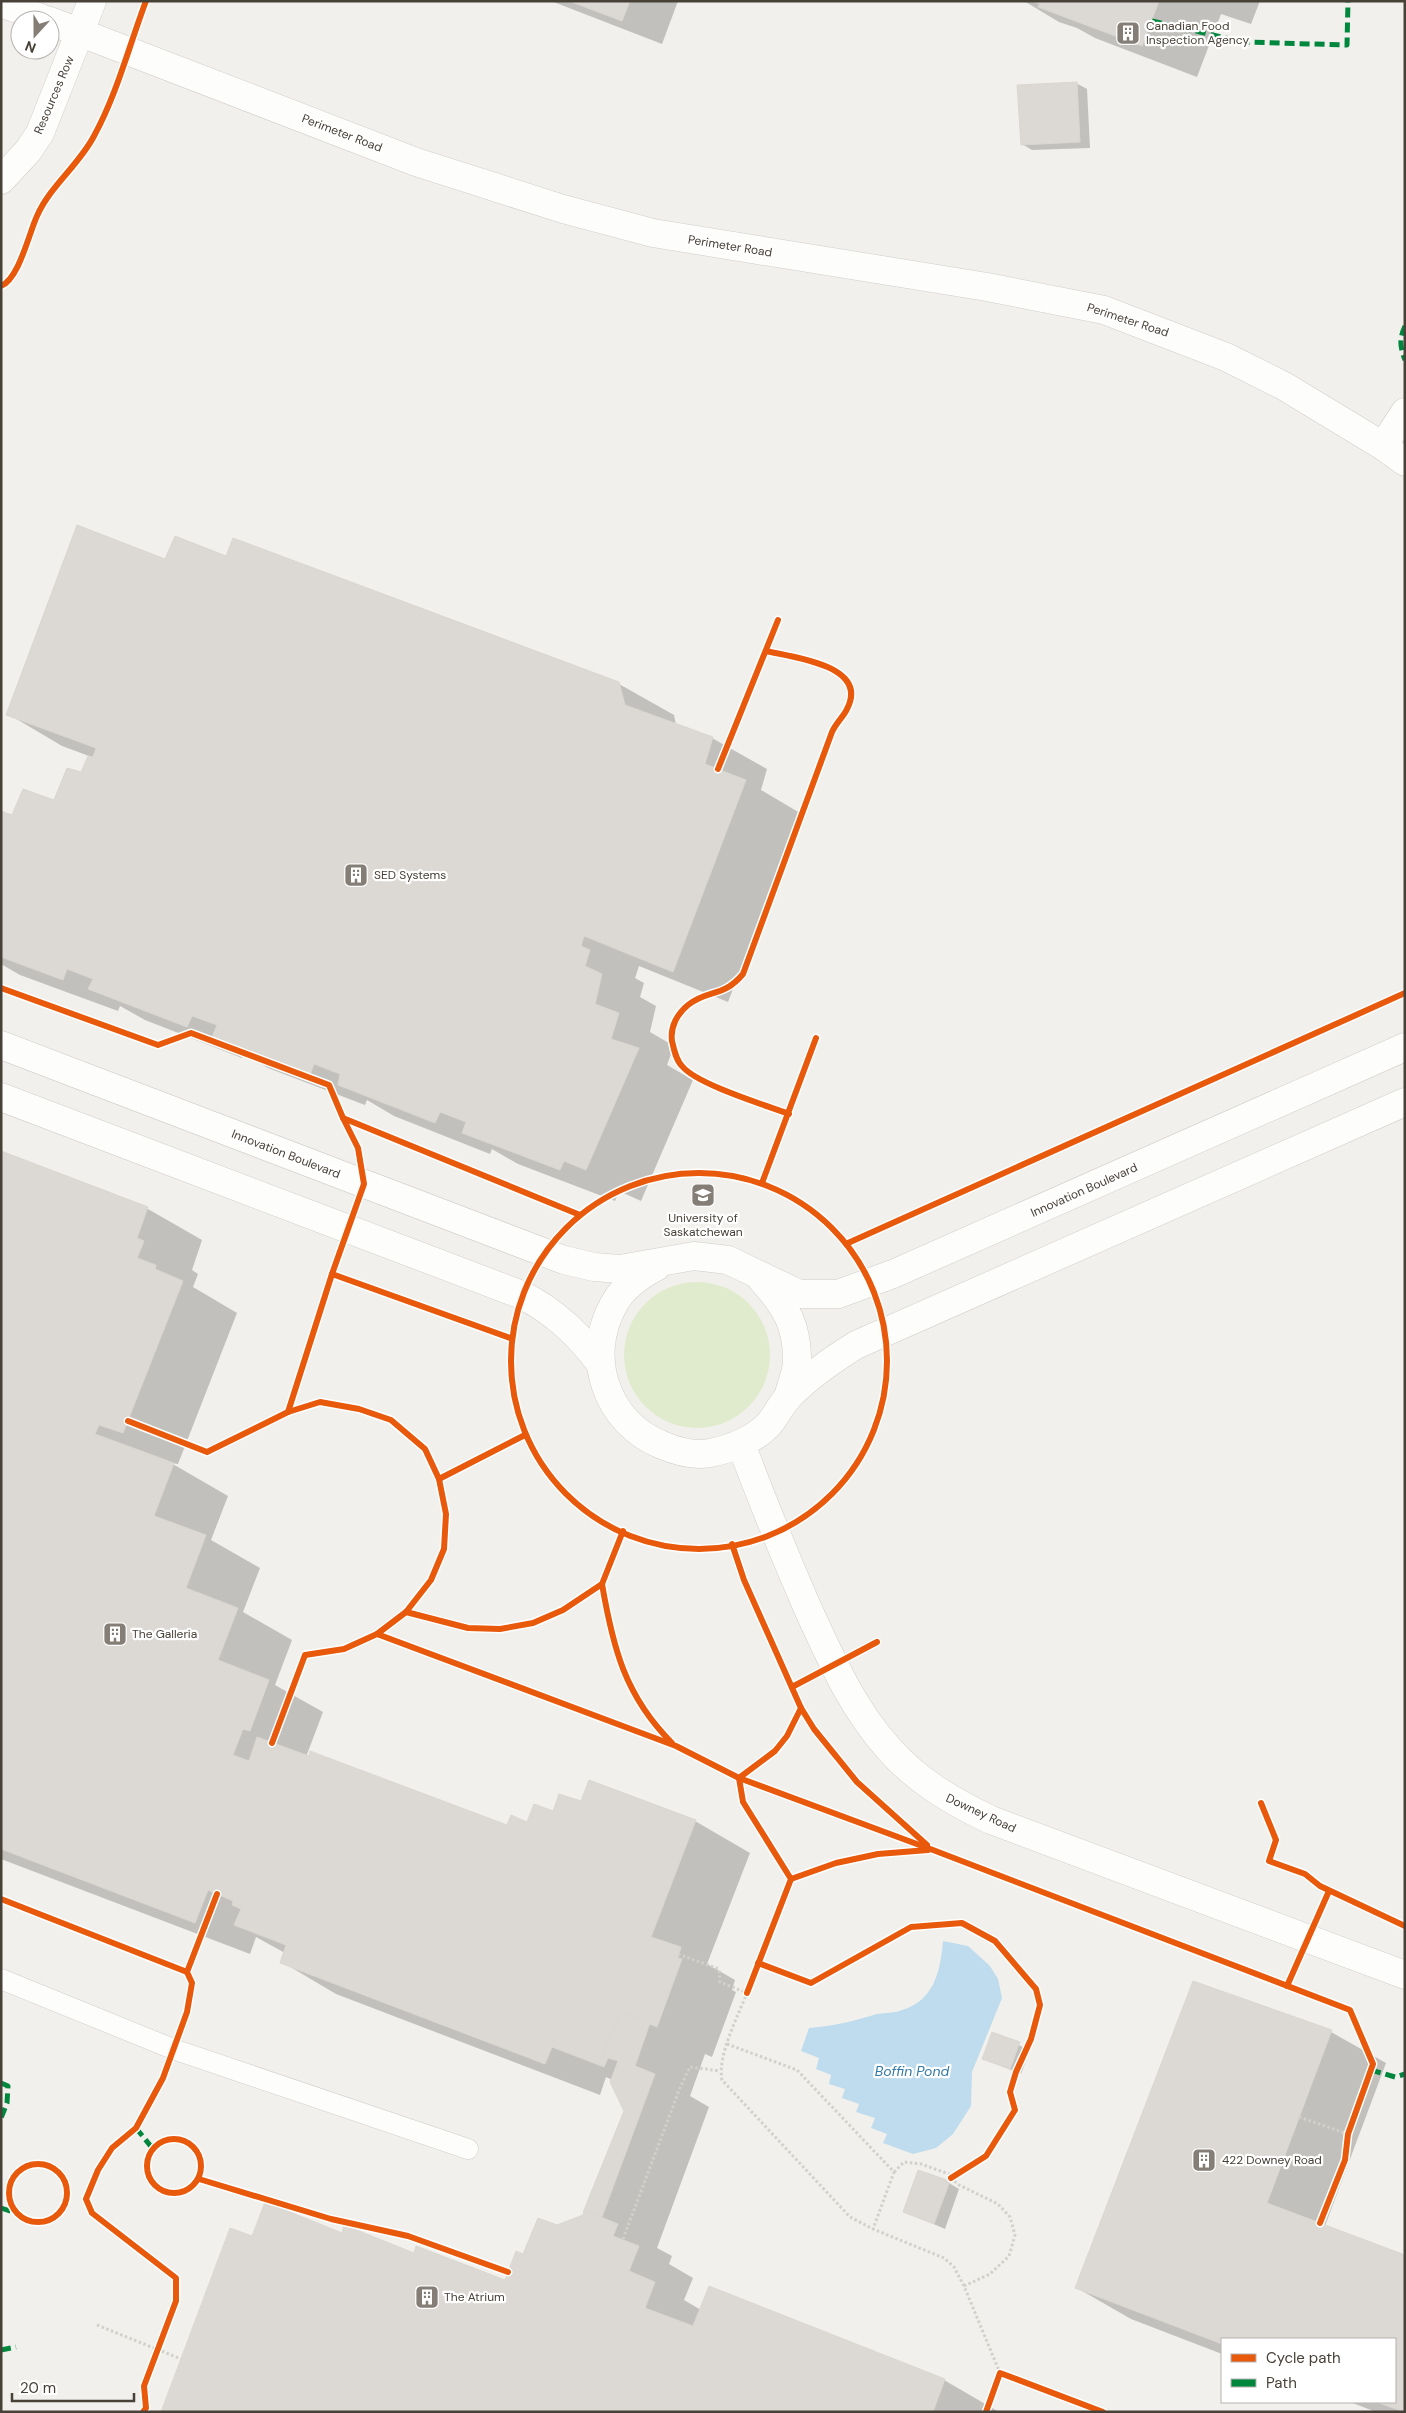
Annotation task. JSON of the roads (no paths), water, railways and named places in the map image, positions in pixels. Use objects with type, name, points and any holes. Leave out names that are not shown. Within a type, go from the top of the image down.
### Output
[{"type":"street","name":"Resources Row","points":[[1,180],[28,150],[40,133],[92,1]]},
{"type":"street","points":[[1,3],[20,10]]},
{"type":"street","name":"Perimeter Road","points":[[60,26],[416,162],[563,209],[644,230],[700,241],[987,287],[1104,310],[1226,357],[1284,386],[1383,446],[1405,462]]},
{"type":"street","points":[[1383,446],[1405,412]]},
{"type":"street","name":"Innovation Boulevard","points":[[1,1045],[564,1260],[594,1268],[620,1269],[694,1256],[728,1260],[799,1294],[838,1294],[870,1283],[1405,1047]]},
{"type":"street","name":"Innovation Boulevard","points":[[1,1097],[522,1295],[543,1306],[563,1321],[582,1339],[600,1363]]},
{"type":"street","name":"Innovation Boulevard","points":[[661,1263],[634,1279],[614,1303],[602,1332],[600,1363],[607,1393],[624,1420],[648,1440],[677,1451],[708,1453],[741,1444],[768,1424],[788,1397],[822,1366],[856,1345],[1405,1102]]},
{"type":"street","name":"Innovation Boulevard","points":[[758,1275],[781,1300],[794,1331],[797,1364],[788,1397]]},
{"type":"street","name":"Downey Road","points":[[741,1444],[775,1534],[837,1672],[865,1720],[890,1750],[918,1777],[951,1801],[991,1820],[1405,1975]]},
{"type":"lane","points":[[1,1979],[173,2049],[468,2149]]},
{"type":"water","name":"Boffin Pond","points":[[943,1941],[968,1946],[990,1966],[998,1979],[1002,1998],[972,2072],[971,2106],[953,2134],[936,2148],[913,2154],[883,2143],[887,2134],[871,2128],[875,2118],[856,2112],[859,2104],[842,2098],[845,2089],[829,2084],[831,2075],[816,2069],[819,2058],[801,2051],[809,2028],[896,2012],[909,2008],[919,2002],[926,1995],[937,1976]]},
{"type":"place","name":"Canadian Food Inspection Agency","points":[[1128,33]]},
{"type":"place","name":"SED Systems","points":[[356,875]]},
{"type":"place","name":"University of Saskatchewan","points":[[703,1195]]},
{"type":"place","name":"The Galleria","points":[[115,1634]]},
{"type":"place","name":"422 Downey Road","points":[[1204,2160]]},
{"type":"place","name":"The Atrium","points":[[427,2297]]}]
